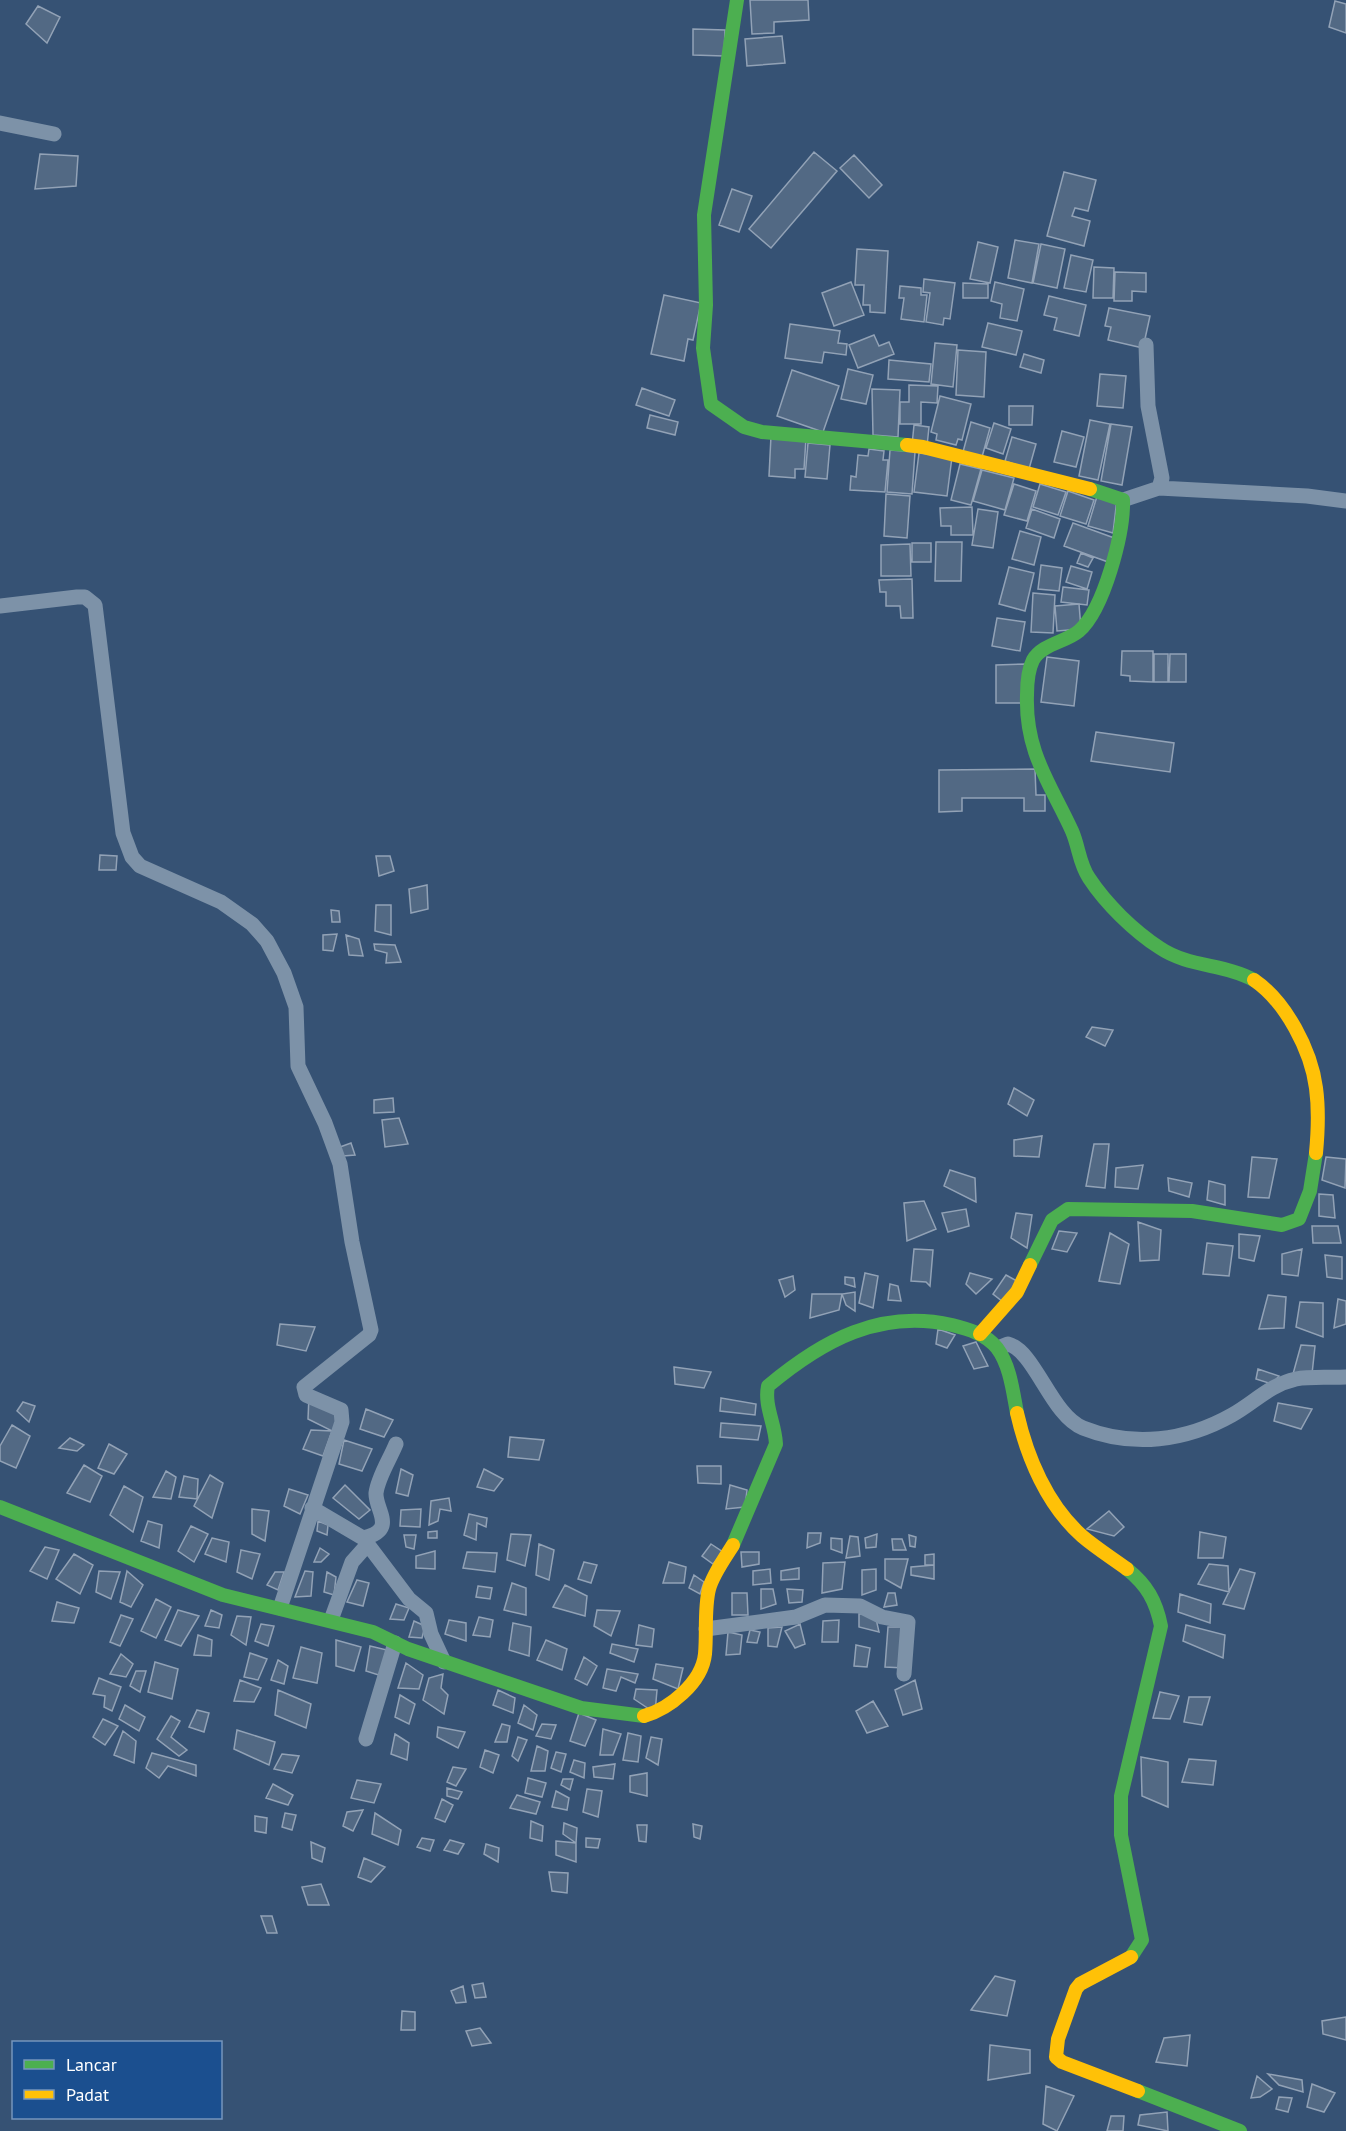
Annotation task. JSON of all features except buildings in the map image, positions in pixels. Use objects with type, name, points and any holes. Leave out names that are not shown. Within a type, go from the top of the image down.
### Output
[{"type":"street","points":[[737,0],[704,215],[706,305],[703,348],[711,404],[726,417],[744,427],[762,432],[923,447],[1079,485],[1123,500],[1158,488],[1307,496],[1346,501]]},
{"type":"street","points":[[0,123],[54,134]]},
{"type":"street","points":[[1146,345],[1148,406],[1162,478],[1158,488]]},
{"type":"street","points":[[980,1334],[1017,1292],[1052,1220],[1068,1209],[1191,1211],[1282,1225],[1299,1219],[1307,1200],[1317,1130],[1316,1084],[1304,1052],[1277,1001],[1267,988],[1254,979],[1183,961],[1168,953],[1102,894],[1083,869],[1072,832],[1053,799],[1033,752],[1028,713],[1031,662],[1037,653],[1082,629],[1104,594],[1109,568],[1118,544],[1123,500]]},
{"type":"street","points":[[0,606],[77,597],[85,597],[96,605],[123,833],[132,857],[150,872],[221,902],[252,924],[267,941],[296,1007],[298,1066],[325,1123],[340,1164],[352,1242],[371,1330],[369,1335],[304,1387],[306,1395],[338,1408],[342,1414],[280,1608]]},
{"type":"street","points":[[0,1507],[223,1596],[331,1620],[373,1632],[444,1662],[581,1708],[642,1717],[661,1711],[682,1693],[701,1669],[705,1657],[706,1601],[711,1583],[744,1522],[773,1454],[777,1435],[765,1400],[768,1386],[795,1366],[878,1323],[915,1322],[951,1325],[980,1334],[998,1348],[1029,1455],[1051,1495],[1070,1524],[1143,1583],[1152,1593],[1160,1613],[1161,1626],[1119,1812],[1121,1835],[1142,1940],[1137,1951],[1130,1958],[1080,1984],[1076,1989],[1058,2039],[1056,2057],[1062,2062],[1240,2131]]},
{"type":"street","points":[[998,1348],[1008,1344],[1020,1351],[1061,1411],[1080,1427],[1114,1437],[1145,1441],[1187,1436],[1234,1414],[1265,1391],[1295,1379],[1346,1377]]},
{"type":"street","points":[[331,1620],[352,1562],[366,1541],[377,1533],[383,1521],[376,1493],[396,1444]]},
{"type":"street","points":[[312,1508],[366,1541],[409,1599],[426,1613],[431,1634],[444,1662]]},
{"type":"street","points":[[706,1629],[796,1617],[825,1605],[860,1606],[882,1617],[908,1622],[904,1674]]},
{"type":"street","points":[[366,1739],[395,1643]]},
{"type":"traffic: fast","points":[[737,0],[704,215],[706,305],[703,348],[711,404],[744,427],[762,432],[907,445]]},
{"type":"traffic: fast","points":[[1090,489],[1123,500],[1120,531],[1111,570],[1097,606],[1088,620],[1074,635],[1042,650],[1031,664],[1027,686],[1027,715],[1040,766],[1072,831],[1086,872],[1112,907],[1140,934],[1171,954],[1254,980]]},
{"type":"traffic: fast","points":[[1030,1265],[1052,1220],[1068,1209],[1192,1211],[1282,1225],[1299,1219],[1310,1191],[1316,1153]]},
{"type":"traffic: fast","points":[[733,1545],[776,1444],[767,1401],[768,1386],[831,1342],[877,1325],[901,1321],[926,1321],[970,1330],[993,1343],[1005,1362],[1017,1413]]},
{"type":"traffic: fast","points":[[0,1507],[223,1595],[373,1632],[408,1649],[581,1708],[644,1716]]},
{"type":"traffic: fast","points":[[1127,1569],[1150,1594],[1161,1626],[1121,1796],[1121,1835],[1142,1940],[1131,1957]]},
{"type":"traffic: fast","points":[[1138,2091],[1240,2131]]},
{"type":"traffic: slow","points":[[907,445],[1090,489]]},
{"type":"traffic: slow","points":[[1254,980],[1266,989],[1286,1014],[1309,1058],[1317,1096],[1316,1153]]},
{"type":"traffic: slow","points":[[980,1334],[1017,1292],[1030,1265]]},
{"type":"traffic: slow","points":[[1017,1413],[1033,1463],[1058,1510],[1082,1536],[1127,1569]]},
{"type":"traffic: slow","points":[[644,1716],[654,1713],[673,1701],[691,1685],[698,1675],[705,1654],[709,1589],[716,1572],[733,1545]]},
{"type":"traffic: slow","points":[[1131,1957],[1080,1984],[1076,1989],[1058,2039],[1056,2057],[1062,2062],[1138,2091]]}]
